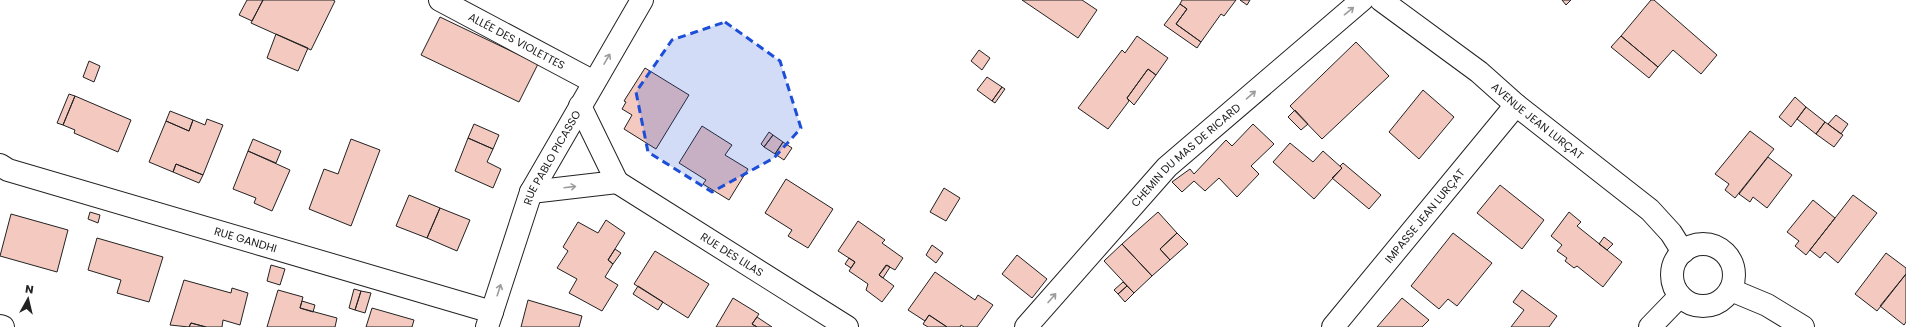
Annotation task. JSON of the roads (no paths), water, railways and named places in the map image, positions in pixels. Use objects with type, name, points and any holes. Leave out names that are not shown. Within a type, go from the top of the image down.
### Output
[{"type":"street","name":"ALLÉE DES VIOLETTES","points":[[440,0],[594,82]]},
{"type":"street","name":"RUE PABLO PICASSO","points":[[490,320],[531,192],[642,0]]},
{"type":"street","name":"CHEMIN DU MAS DE RICARD","points":[[1026,327],[1167,167],[1362,0]]},
{"type":"street","name":"AVENUE JEAN LURÇAT","points":[[1381,0],[1480,72],[1516,105],[1650,210],[1671,233],[1683,252]]},
{"type":"street","name":"IMPASSE JEAN LURÇAT","points":[[1333,327],[1516,105]]},
{"type":"street","points":[[531,192],[617,182],[580,106]]},
{"type":"street","name":"RUE GANDHI","points":[[0,165],[15,172],[490,320]]},
{"type":"street","name":"RUE DES LILAS","points":[[617,182],[848,327]]},
{"type":"street","points":[[1697,245],[1708,245],[1718,248],[1726,255],[1732,264],[1734,274],[1731,290],[1720,302],[1710,306],[1699,306],[1689,303],[1680,296],[1674,287],[1672,276],[1674,266],[1683,252],[1697,245]]},
{"type":"street","points":[[1731,290],[1767,305],[1803,327]]},
{"type":"street","points":[[1650,327],[1680,296]]}]
